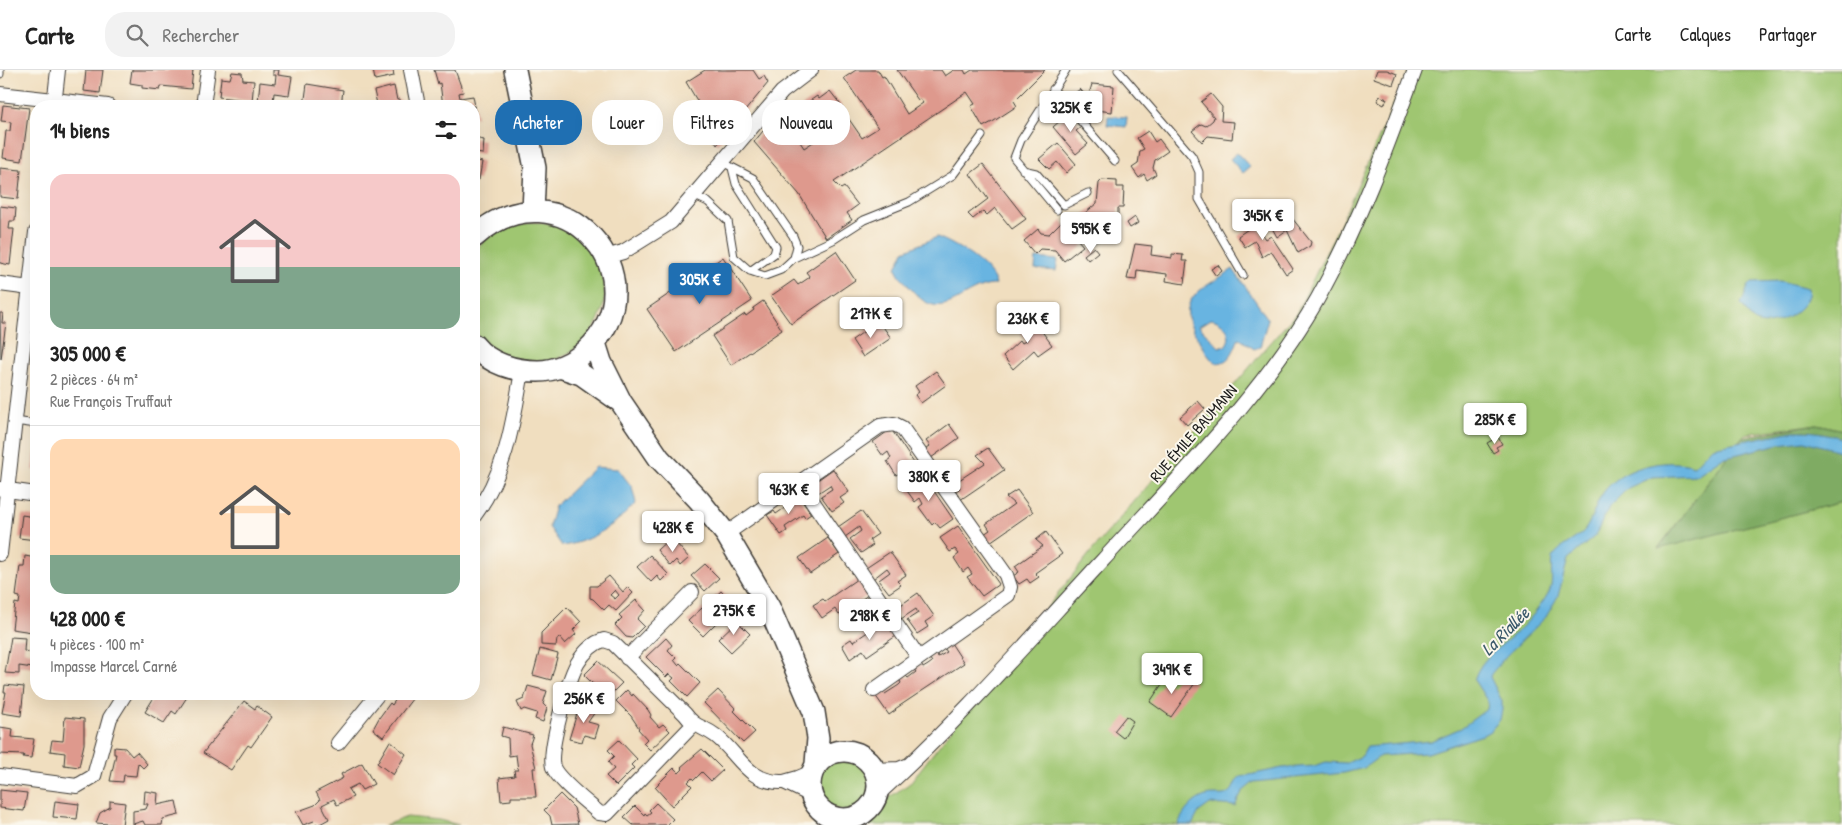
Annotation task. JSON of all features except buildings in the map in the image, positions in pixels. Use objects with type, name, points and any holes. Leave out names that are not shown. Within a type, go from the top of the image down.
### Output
[{"type":"main road","points":[[515,70],[535,168],[533,211]]},
{"type":"main road","points":[[480,231],[488,224],[510,214],[533,211],[556,214],[577,223],[594,238],[606,257],[613,279],[613,302],[607,323],[595,342],[579,357],[560,367],[542,371],[522,371],[498,364],[480,350]]},
{"type":"main road","points":[[595,342],[601,362],[621,402]]},
{"type":"main road","points":[[560,367],[582,374],[621,402],[668,451],[700,500],[726,534],[769,607],[814,712],[818,738],[814,768],[810,779],[819,810],[837,819],[853,821],[864,813],[877,795],[878,778],[869,761],[850,751],[835,739],[814,712]]},
{"type":"main road","points":[[814,768],[831,753],[850,751]]},
{"type":"street","points":[[54,100],[58,70]]},
{"type":"street","points":[[203,100],[208,70]]},
{"type":"street","points":[[411,70],[417,100]]},
{"type":"street","points":[[606,257],[623,252],[671,222],[693,195],[727,165],[782,92],[811,70]]},
{"type":"street","name":"RUE ÉMILE BAUMANN","points":[[877,795],[912,763],[1128,532],[1271,370],[1313,306],[1337,261],[1357,217],[1416,70]]},
{"type":"street","points":[[0,94],[36,100]]},
{"type":"street","points":[[0,284],[30,288],[4,490],[0,554]]},
{"type":"street","points":[[480,508],[487,498],[509,444],[522,371]]},
{"type":"street","points":[[726,534],[880,426],[894,424],[902,428],[1006,574],[1010,587],[1008,595],[874,690]]},
{"type":"street","points":[[800,483],[919,658]]},
{"type":"street","points":[[4,490],[30,493]]},
{"type":"street","points":[[627,658],[692,592]]},
{"type":"street","points":[[693,725],[607,814],[599,813],[554,770],[551,757],[552,745],[576,665],[592,646],[604,640],[614,643],[693,725],[716,736],[745,767],[764,780],[772,783],[784,782],[798,778],[814,768]]},
{"type":"street","points":[[0,776],[77,786],[94,776],[110,718],[121,700]]},
{"type":"street","points":[[338,743],[373,700]]},
{"type":"street","points":[[875,770],[899,769],[912,763]]},
{"type":"street","points":[[784,782],[819,810]]},
{"type":"lane","points":[[1057,210],[1014,158],[1021,140],[1066,70]]},
{"type":"lane","points":[[1118,70],[1192,156],[1200,172],[1200,199],[1243,274]]},
{"type":"lane","points":[[1053,89],[1115,161]]},
{"type":"lane","points":[[693,195],[708,202],[728,222],[734,257],[750,271],[766,276],[781,270],[794,258],[833,240],[864,220],[909,202],[953,175],[982,136]]},
{"type":"lane","points":[[727,165],[753,178],[776,208],[797,246],[794,258]]},
{"type":"lane","points":[[727,165],[736,184],[776,247],[774,254],[750,271]]},
{"type":"lane","points":[[1022,170],[1036,173],[1064,205],[1088,193]]},
{"type":"lane","points":[[14,421],[30,423]]},
{"type":"green space","points":[[1409,70],[1842,70],[1842,430],[1817,424],[1745,434],[1658,548],[1842,502],[1842,825],[848,825],[909,784],[1090,553],[1297,312],[1343,218]]},
{"type":"green space","points":[[531,222],[548,223],[565,230],[585,245],[599,266],[603,277],[604,302],[600,317],[592,331],[582,343],[569,352],[555,359],[540,363],[509,358],[494,350],[480,338],[480,245],[497,232]]},
{"type":"green space","points":[[1817,424],[1842,430],[1842,502],[1658,549],[1742,437]]},
{"type":"green space","points":[[845,757],[855,759],[864,765],[870,774],[872,784],[870,794],[864,803],[855,809],[845,811],[835,809],[826,803],[820,794],[818,784],[820,774],[826,765],[835,759]]},
{"type":"green space","points":[[407,817],[439,820],[459,825],[385,825]]},
{"type":"water","points":[[1108,116],[1127,117],[1126,127],[1107,125]]},
{"type":"water","points":[[1237,153],[1250,167],[1243,173],[1230,159]]},
{"type":"water","points":[[1106,227],[1110,227],[1114,232],[1099,244],[1093,237]]},
{"type":"water","points":[[937,237],[963,250],[981,263],[988,270],[996,285],[984,286],[944,305],[934,305],[923,301],[906,283],[896,268],[904,251]]},
{"type":"water","points":[[1036,258],[1058,260],[1056,271],[1035,269]]},
{"type":"water","points":[[1233,269],[1268,319],[1260,347],[1254,349],[1239,338],[1229,358],[1216,363],[1204,349],[1190,324],[1189,304],[1201,290]],"holes":[[[1210,319],[1223,325],[1228,333],[1228,342],[1225,346],[1219,347],[1199,326]]]},
{"type":"water","points":[[1780,281],[1808,288],[1805,302],[1799,309],[1783,320],[1764,324],[1754,321],[1741,304],[1748,287],[1752,282]]},
{"type":"water","name":"La Riallée","points":[[1794,431],[1818,432],[1842,439],[1842,452],[1805,441],[1779,444],[1722,458],[1697,475],[1652,477],[1628,488],[1609,507],[1595,536],[1568,559],[1558,596],[1546,617],[1506,656],[1491,674],[1490,677],[1502,701],[1502,710],[1500,720],[1490,731],[1428,753],[1380,756],[1364,768],[1344,773],[1254,782],[1242,792],[1235,806],[1210,804],[1199,812],[1192,825],[1178,825],[1183,814],[1196,801],[1207,796],[1229,793],[1240,777],[1282,768],[1314,766],[1326,762],[1347,763],[1362,756],[1367,747],[1431,741],[1461,728],[1487,709],[1488,702],[1474,680],[1481,665],[1521,628],[1539,608],[1549,592],[1552,580],[1552,558],[1559,550],[1584,531],[1590,522],[1600,497],[1611,484],[1644,466],[1670,463],[1694,466],[1712,447]]},
{"type":"water","points":[[595,467],[618,469],[632,487],[636,503],[603,531],[583,541],[562,546],[549,527],[555,506]]}]
